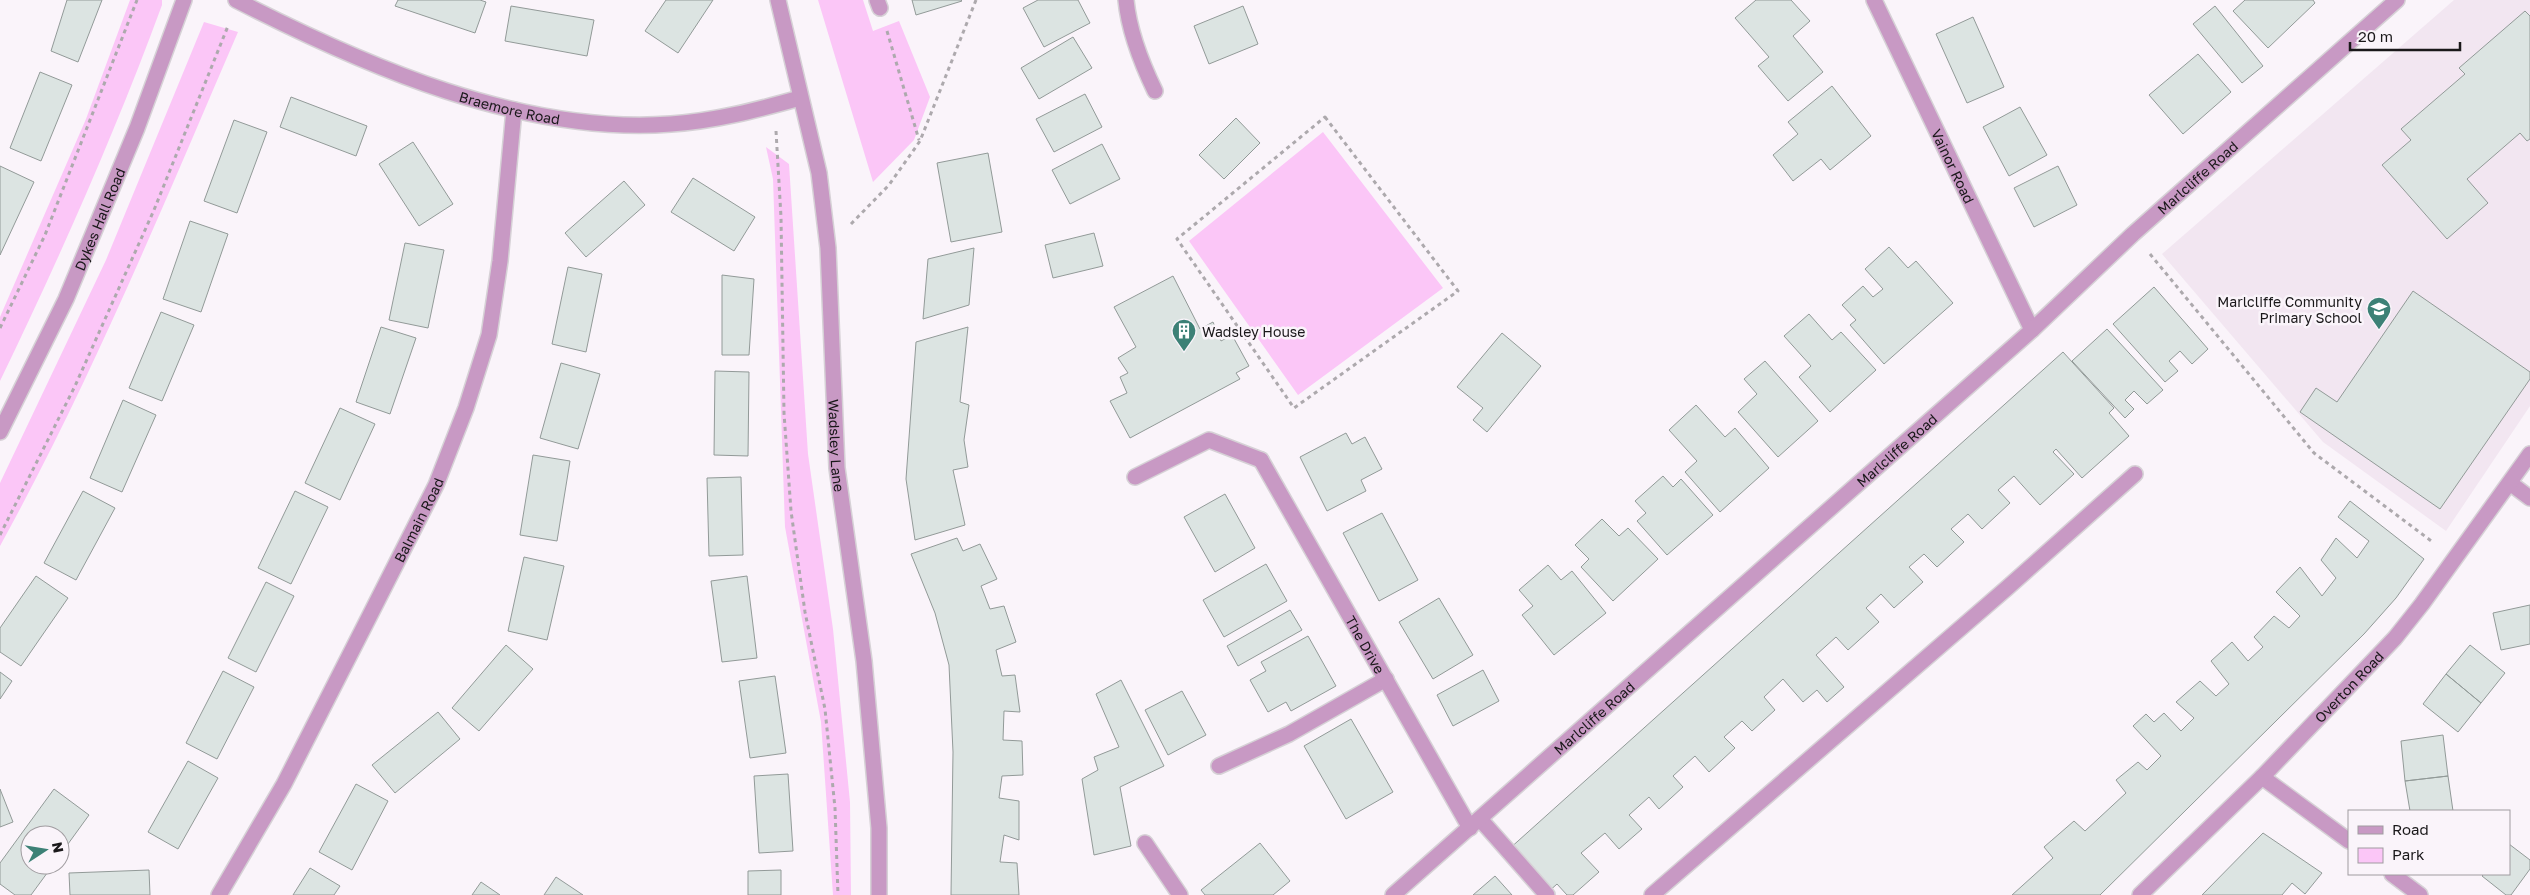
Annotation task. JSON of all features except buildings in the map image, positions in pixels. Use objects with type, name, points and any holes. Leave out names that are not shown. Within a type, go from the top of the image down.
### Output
[{"type":"street","name":"Dykes Hall Road","points":[[0,432],[66,299],[137,128],[184,0]]},
{"type":"street","name":"Braemore Road","points":[[237,0],[315,39],[405,78],[514,110],[595,123],[670,124],[741,115],[800,98]]},
{"type":"street","name":"Wadsley Lane","points":[[778,0],[819,173],[828,248],[836,468],[864,662],[879,828],[879,895]]},
{"type":"street","points":[[1126,0],[1140,58],[1154,91]]},
{"type":"street","name":"Vainor Road","points":[[1874,0],[2032,330]]},
{"type":"street","name":"Marlcliffe Road","points":[[1394,895],[2032,330],[2133,234],[2397,0]]},
{"type":"street","name":"Balmain Road","points":[[220,895],[284,784],[361,634],[436,485],[466,408],[489,335],[500,261],[514,110]]},
{"type":"street","name":"The Drive","points":[[1135,477],[1209,440],[1261,460],[1386,679],[1475,824],[1547,895]]},
{"type":"street","name":"Overton Road","points":[[2140,895],[2262,777],[2395,638],[2455,559],[2530,454]]},
{"type":"street","points":[[1652,895],[2007,588],[2135,474]]},
{"type":"street","points":[[2510,483],[2530,498]]},
{"type":"street","points":[[1219,766],[1289,734],[1386,679]]},
{"type":"street","points":[[2262,777],[2348,841]]},
{"type":"street","points":[[1145,843],[1180,895]]},
{"type":"street","points":[[2393,875],[2420,895]]},
{"type":"path","points":[[0,328],[45,235],[137,0]]},
{"type":"path","points":[[0,535],[75,386],[138,245],[237,0]]},
{"type":"path","points":[[828,248],[889,185],[920,141],[976,0]]},
{"type":"path","points":[[878,4],[920,141]]},
{"type":"path","points":[[774,105],[781,217],[784,413],[791,511],[806,612],[825,709],[835,808],[838,895]]},
{"type":"path","points":[[1325,117],[1458,290],[1294,408],[1177,239],[1325,117]]},
{"type":"path","points":[[2133,234],[2314,453],[2455,559]]},
{"type":"shaded area","name":"Marlcliffe Community Primary School","points":[[2454,0],[2530,0],[2530,406],[2446,531],[2323,442],[2162,254]]},
{"type":"green space","points":[[130,0],[162,0],[162,5],[86,195],[0,381],[0,317],[86,119]]},
{"type":"green space","points":[[818,0],[863,0],[873,31],[899,21],[930,97],[914,140],[873,182]]},
{"type":"green space","points":[[204,22],[238,32],[96,357],[0,546],[0,483],[106,260]]},
{"type":"green space","points":[[1323,132],[1443,288],[1298,395],[1189,241]]},
{"type":"green space","points":[[766,147],[789,164],[808,454],[833,629],[850,802],[851,895],[833,895],[821,722],[785,527],[773,179]]},
{"type":"place","name":"Marlcliffe Community Primary School","points":[[2379,330]]},
{"type":"place","name":"Wadsley House","points":[[1184,352]]}]
